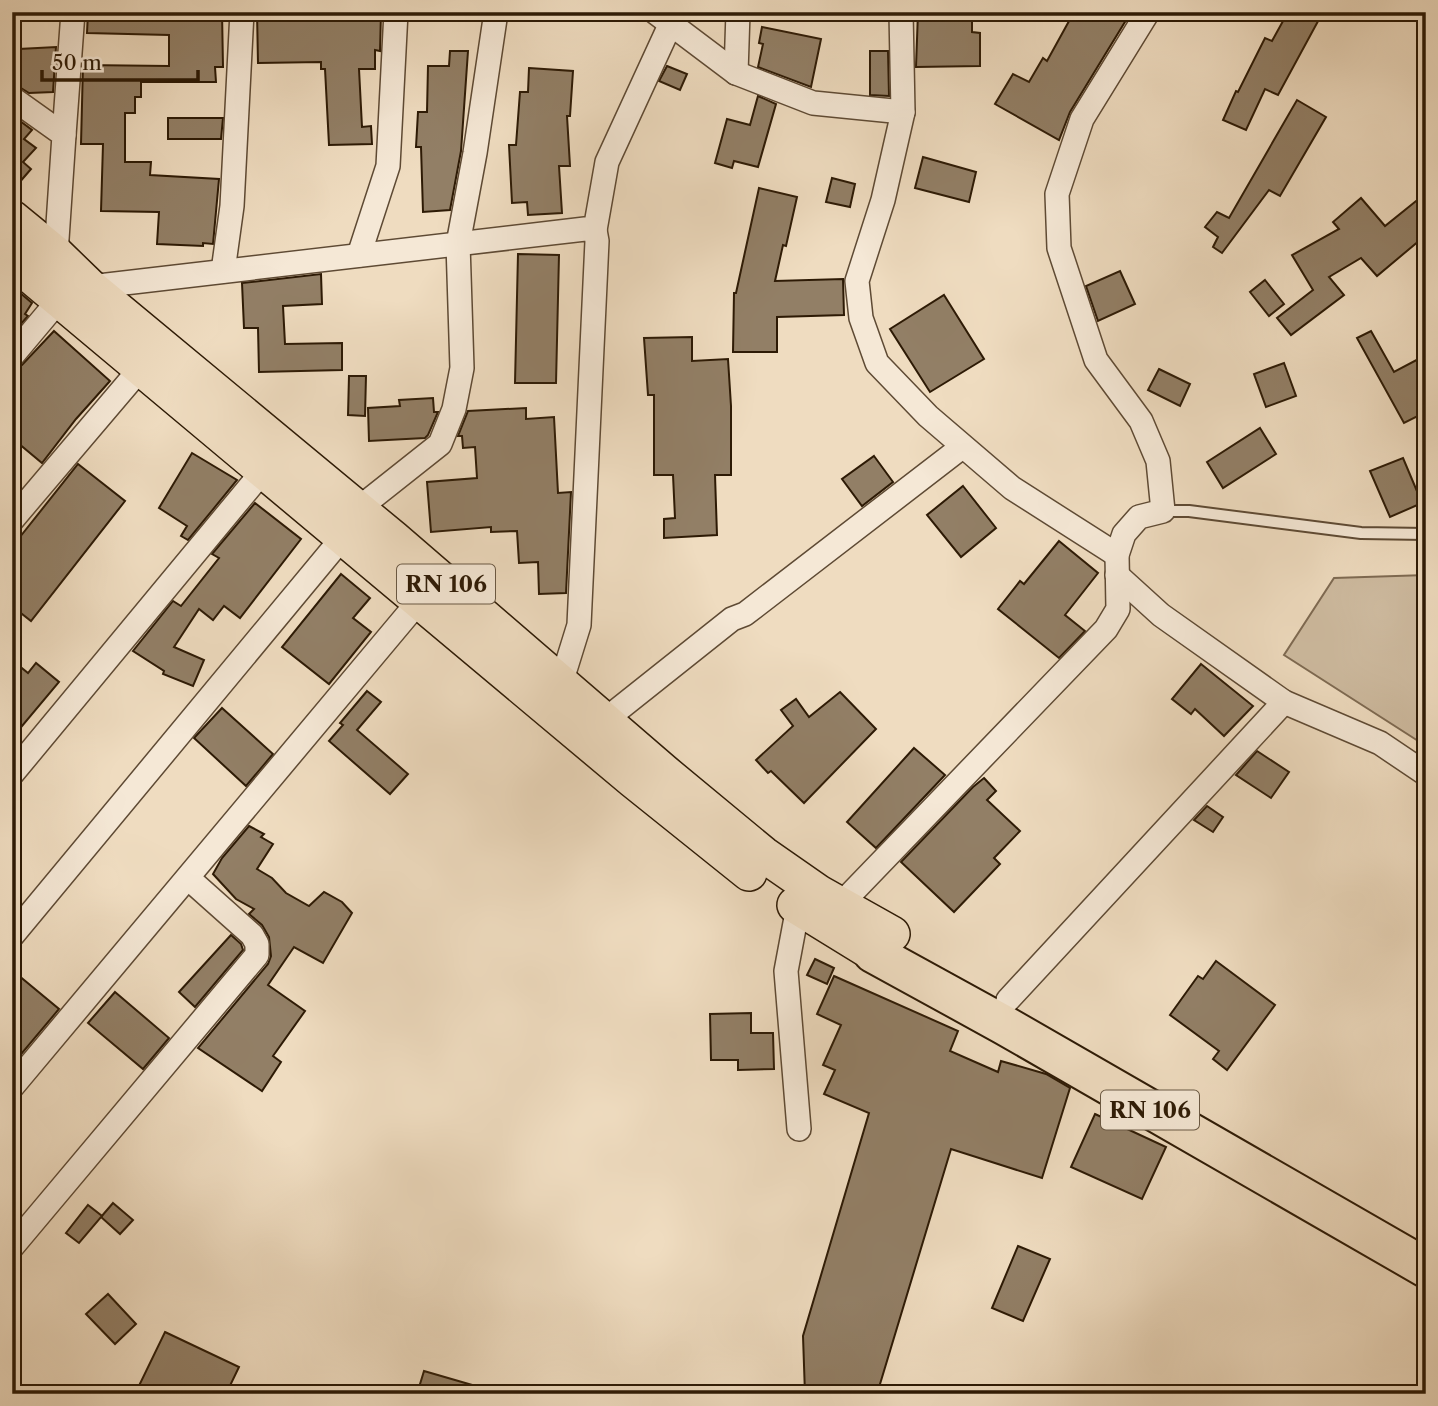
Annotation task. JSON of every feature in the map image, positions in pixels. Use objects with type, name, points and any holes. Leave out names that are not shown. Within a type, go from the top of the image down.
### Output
[{"type":"highway","name":"RN 106","points":[[883,944],[1008,1000],[1426,1240]]},
{"type":"highway","name":"RN 106","points":[[883,944],[1004,1026],[1426,1268]]},
{"type":"main road","name":"RN 106","points":[[12,218],[56,254],[75,293],[141,368],[263,471],[350,523],[418,601],[744,869],[798,907],[883,944]]},
{"type":"main road","name":"RN 106","points":[[12,260],[75,293],[350,523],[561,683],[763,854],[840,905],[883,944]]},
{"type":"street","points":[[56,254],[73,12]]},
{"type":"street","points":[[223,271],[232,206],[242,12]]},
{"type":"street","points":[[359,256],[387,166],[396,12]]},
{"type":"street","points":[[12,936],[350,523],[440,444],[454,409],[462,368],[458,244],[496,12]]},
{"type":"street","points":[[736,73],[738,12]]},
{"type":"street","points":[[901,12],[903,112],[883,200],[857,281],[861,318],[877,363],[962,447],[1012,488],[1117,565],[1161,615],[1284,702],[1380,743],[1426,774]]},
{"type":"street","points":[[840,905],[1106,629],[1118,609],[1117,565],[1124,534],[1139,517],[1163,511],[1158,461],[1141,421],[1096,360],[1059,248],[1057,194],[1082,119],[1147,12]]},
{"type":"street","points":[[561,683],[579,625],[597,241],[595,230],[607,162],[663,18],[736,73],[813,103],[903,112]]},
{"type":"street","points":[[12,98],[64,135]]},
{"type":"street","points":[[12,356],[75,293],[223,271],[595,230]]},
{"type":"street","points":[[12,520],[141,368]]},
{"type":"street","points":[[605,720],[732,619],[745,614],[962,447]]},
{"type":"street","points":[[12,774],[263,471]]},
{"type":"street","points":[[12,1087],[418,601]]},
{"type":"street","points":[[1008,1000],[1284,702]]},
{"type":"street","points":[[12,1247],[257,955],[257,944],[252,935],[188,878]]},
{"type":"street","points":[[798,907],[786,971],[799,1129]]},
{"type":"lane","points":[[1163,511],[1189,511],[1361,533],[1426,534]]},
{"type":"shaded area","points":[[1426,575],[1426,746],[1284,655],[1334,578]]},
{"type":"building","points":[[88,12],[222,12],[223,67],[215,67],[216,82],[141,82],[141,97],[135,97],[135,113],[125,113],[125,162],[151,162],[150,175],[219,179],[213,244],[157,244],[159,212],[101,211],[103,144],[81,144],[83,65],[169,66],[169,35],[87,33]]},
{"type":"building","points":[[257,12],[381,12],[380,51],[375,50],[375,69],[359,69],[362,127],[371,126],[372,144],[329,145],[325,69],[321,69],[321,62],[258,63]]},
{"type":"building","points":[[918,12],[972,12],[972,32],[980,33],[980,66],[916,67]]},
{"type":"building","points":[[1074,12],[1131,12],[1070,112],[1059,140],[995,104],[1013,74],[1029,82],[1043,58],[1047,61]]},
{"type":"building","points":[[1288,12],[1323,12],[1278,95],[1265,89],[1246,130],[1223,120],[1265,38],[1272,41]]},
{"type":"building","points":[[762,27],[821,39],[811,87],[758,67],[763,44],[759,43]]},
{"type":"building","points":[[56,47],[53,92],[29,93],[21,88],[19,49]]},
{"type":"building","points":[[450,51],[468,51],[461,151],[450,210],[423,212],[421,147],[416,147],[418,112],[427,112],[428,66],[449,66]]},
{"type":"building","points":[[870,51],[888,51],[889,96],[870,95]]},
{"type":"building","points":[[667,66],[687,74],[680,90],[659,81]]},
{"type":"building","points":[[529,68],[573,71],[570,116],[567,116],[570,166],[559,166],[562,213],[528,215],[527,202],[512,203],[509,145],[516,145],[520,92],[528,92]]},
{"type":"building","points":[[758,96],[776,104],[758,167],[734,161],[732,168],[715,163],[727,119],[750,125]]},
{"type":"building","points":[[1297,100],[1326,117],[1280,196],[1269,190],[1222,253],[1213,247],[1218,237],[1205,227],[1217,212],[1229,218]]},
{"type":"building","points":[[12,115],[32,130],[24,139],[36,148],[23,162],[31,169],[12,191]]},
{"type":"building","points":[[168,118],[223,118],[221,139],[168,139]]},
{"type":"building","points":[[923,157],[976,172],[969,202],[915,188]]},
{"type":"building","points":[[832,178],[855,184],[850,207],[826,202]]},
{"type":"building","points":[[759,188],[797,197],[775,281],[843,279],[844,315],[777,317],[777,352],[733,352],[734,293]]},
{"type":"building","points":[[1426,193],[1426,235],[1377,276],[1361,258],[1329,277],[1344,295],[1291,335],[1277,318],[1313,290],[1292,255],[1339,229],[1333,222],[1361,198],[1385,226]]},
{"type":"building","points":[[518,254],[559,255],[556,383],[515,383]]},
{"type":"building","points":[[1120,271],[1135,304],[1098,321],[1086,286]]},
{"type":"building","points":[[321,274],[322,304],[283,306],[285,344],[342,343],[342,370],[259,372],[258,328],[244,328],[242,283]]},
{"type":"building","points":[[1265,280],[1284,304],[1269,316],[1250,292]]},
{"type":"building","points":[[12,286],[32,303],[25,314],[28,316],[12,334]]},
{"type":"building","points":[[944,295],[984,359],[930,392],[890,329]]},
{"type":"building","points":[[54,331],[110,381],[42,463],[12,438],[12,370],[22,365]]},
{"type":"building","points":[[1371,331],[1394,372],[1426,355],[1426,412],[1404,423],[1357,338]]},
{"type":"building","points":[[692,337],[692,361],[728,359],[731,475],[715,475],[717,535],[664,538],[664,519],[675,518],[673,475],[654,475],[654,395],[648,395],[644,338]]},
{"type":"building","points":[[1284,363],[1296,396],[1266,407],[1254,374]]},
{"type":"building","points":[[1159,369],[1190,384],[1180,406],[1148,390]]},
{"type":"building","points":[[349,376],[366,376],[365,416],[348,415]]},
{"type":"building","points":[[433,398],[434,412],[438,412],[425,438],[369,441],[368,408],[400,406],[399,400]]},
{"type":"building","points":[[526,408],[526,419],[554,417],[558,493],[571,492],[566,593],[539,594],[538,562],[519,563],[517,531],[491,532],[491,527],[431,532],[427,482],[477,478],[475,447],[463,448],[462,436],[458,436],[468,411]]},
{"type":"building","points":[[1260,428],[1276,454],[1223,488],[1207,462]]},
{"type":"building","points":[[192,453],[237,480],[188,540],[181,536],[187,526],[159,508]]},
{"type":"building","points":[[874,456],[893,482],[862,506],[842,479]]},
{"type":"building","points":[[1403,458],[1422,503],[1390,517],[1370,471]]},
{"type":"building","points":[[78,464],[125,501],[31,621],[12,606],[12,547]]},
{"type":"building","points":[[963,486],[996,528],[961,557],[927,515]]},
{"type":"building","points":[[255,503],[301,539],[240,618],[224,606],[213,620],[199,609],[174,647],[204,660],[193,686],[163,674],[164,671],[133,651],[173,601],[181,606],[219,558],[212,554]]},
{"type":"building","points":[[1059,541],[1098,573],[1065,615],[1085,631],[1059,658],[998,609],[1020,581],[1024,584]]},
{"type":"building","points":[[341,574],[370,598],[353,618],[371,632],[329,684],[282,647]]},
{"type":"building","points":[[12,660],[28,673],[36,663],[59,682],[12,738]]},
{"type":"building","points":[[1201,664],[1253,706],[1224,736],[1195,709],[1191,714],[1172,699]]},
{"type":"building","points":[[367,691],[381,702],[357,730],[408,774],[390,794],[329,741],[343,725],[340,723]]},
{"type":"building","points":[[840,692],[876,729],[804,803],[756,760],[793,726],[781,710],[796,699],[809,717]]},
{"type":"building","points":[[222,708],[273,754],[246,786],[194,738]]},
{"type":"building","points":[[914,748],[945,775],[876,848],[847,822]]},
{"type":"building","points":[[1257,751],[1289,772],[1271,798],[1236,775]]},
{"type":"building","points":[[984,778],[996,791],[987,800],[1020,831],[994,858],[1000,864],[954,912],[901,862]]},
{"type":"building","points":[[1207,806],[1223,817],[1213,832],[1194,820]]},
{"type":"building","points":[[249,826],[264,834],[261,837],[273,844],[257,869],[272,878],[286,893],[309,906],[324,892],[342,902],[352,913],[323,963],[294,947],[268,985],[305,1011],[273,1056],[281,1062],[262,1091],[198,1048],[268,964],[271,956],[269,937],[262,925],[249,914],[254,909],[236,899],[213,874],[222,858]]},
{"type":"building","points":[[231,935],[241,944],[243,950],[195,1007],[179,992]]},
{"type":"building","points":[[815,959],[834,968],[827,984],[807,975]]},
{"type":"building","points":[[1216,961],[1275,1005],[1227,1070],[1213,1059],[1219,1051],[1170,1015],[1198,976],[1203,979]]},
{"type":"building","points":[[12,970],[59,1009],[12,1065]]},
{"type":"building","points":[[834,976],[958,1031],[950,1051],[998,1072],[1001,1061],[1046,1074],[1070,1088],[1042,1178],[951,1149],[877,1394],[805,1394],[803,1336],[869,1113],[824,1094],[835,1070],[823,1065],[841,1025],[817,1014]]},
{"type":"building","points":[[115,992],[169,1038],[143,1069],[88,1023]]},
{"type":"building","points":[[751,1013],[751,1033],[773,1033],[774,1069],[738,1070],[738,1060],[711,1060],[710,1014]]},
{"type":"building","points":[[1095,1114],[1166,1147],[1142,1199],[1071,1167]]},
{"type":"building","points":[[113,1203],[133,1220],[120,1234],[101,1217]]},
{"type":"building","points":[[88,1205],[102,1216],[79,1243],[66,1233]]},
{"type":"building","points":[[1018,1246],[1050,1259],[1023,1321],[992,1308]]},
{"type":"building","points":[[108,1294],[136,1324],[115,1344],[86,1314]]},
{"type":"building","points":[[165,1332],[239,1367],[226,1394],[135,1394]]},
{"type":"building","points":[[424,1371],[486,1389],[485,1394],[417,1394]]}]
